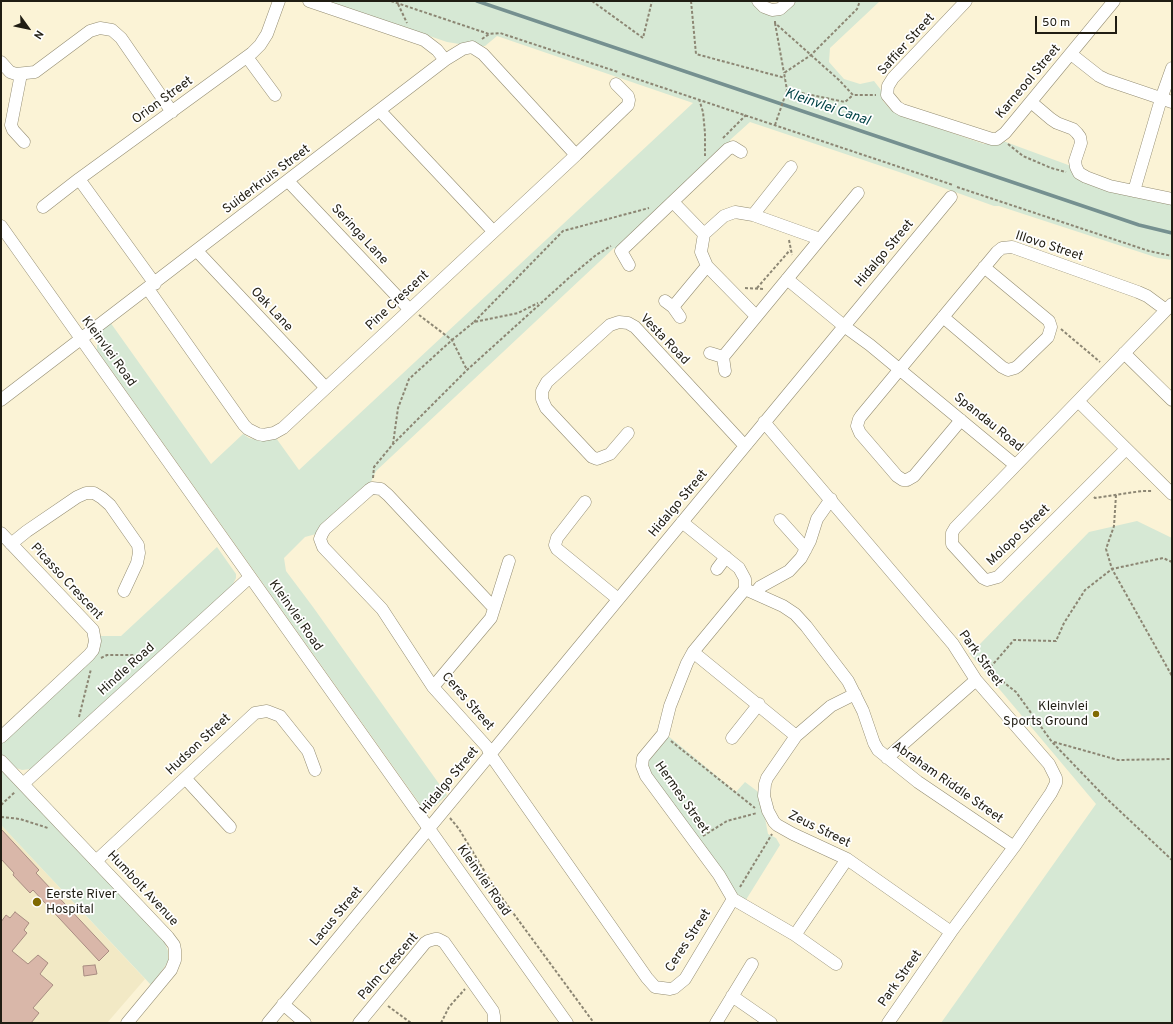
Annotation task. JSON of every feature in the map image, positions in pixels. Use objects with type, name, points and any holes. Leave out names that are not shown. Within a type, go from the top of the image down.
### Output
[{"type":"street","name":"Orion Street","points":[[43,207],[79,178],[247,57],[260,45],[267,34],[279,1]]},
{"type":"street","points":[[309,1],[424,40],[437,50],[446,60]]},
{"type":"street","points":[[758,1],[764,7],[772,10],[780,9],[789,1]]},
{"type":"street","name":"Saffier Street","points":[[966,1],[893,78],[888,86],[887,95],[897,108],[992,140]]},
{"type":"street","name":"Karneool Street","points":[[992,140],[997,139],[1005,133],[1114,1]]},
{"type":"street","points":[[1,62],[10,72],[21,74],[35,72],[90,31],[105,28],[116,33],[121,38],[172,112]]},
{"type":"street","name":"Suiderkruis Street","points":[[1,400],[446,60],[463,49],[472,47],[483,54],[576,155]]},
{"type":"street","points":[[1071,54],[1107,80],[1166,100]]},
{"type":"street","points":[[247,57],[275,95]]},
{"type":"street","points":[[1134,191],[1166,100],[1172,68]]},
{"type":"street","points":[[21,74],[11,125],[13,130],[24,142]]},
{"type":"street","name":"Pine Crescent","points":[[151,286],[244,424],[252,432],[263,434],[279,431],[628,105],[628,96],[616,84]]},
{"type":"street","points":[[1031,102],[1057,123],[1073,129],[1080,137],[1075,161],[1079,173],[1110,186],[1172,199]]},
{"type":"street","points":[[380,111],[493,231]]},
{"type":"street","points":[[630,265],[620,251],[731,147],[736,147],[741,152]]},
{"type":"street","points":[[754,216],[791,167]]},
{"type":"street","points":[[79,178],[151,286]]},
{"type":"street","name":"Seringa Lane","points":[[288,181],[409,309]]},
{"type":"street","points":[[725,371],[723,357],[858,193]]},
{"type":"street","name":"Hidalgo Street","points":[[429,828],[951,197]]},
{"type":"street","points":[[673,202],[704,234]]},
{"type":"street","points":[[756,316],[707,266],[701,252],[704,234],[724,216],[730,213],[743,212],[820,239]]},
{"type":"street","name":"Kleinvlei Road","points":[[1,226],[567,1023]]},
{"type":"street","name":"Illovo Street","points":[[961,420],[914,476],[906,480],[900,479],[897,476],[860,433],[857,426],[861,416],[999,250],[1005,247],[1012,248],[1147,296],[1160,305],[1169,307]]},
{"type":"street","name":"Oak Lane","points":[[197,251],[325,387]]},
{"type":"street","points":[[673,308],[707,266]]},
{"type":"street","points":[[943,318],[1002,368],[1008,370],[1018,366],[1048,337],[1051,331],[1050,324],[1046,318],[984,268]]},
{"type":"street","name":"Spandau Road","points":[[787,279],[844,326],[900,369],[1016,465],[1169,307]]},
{"type":"street","name":"Vesta Road","points":[[628,433],[610,454],[597,459],[592,457],[545,405],[542,394],[547,382],[610,324],[619,322],[628,323],[635,327],[745,446]]},
{"type":"street","points":[[710,353],[723,357]]},
{"type":"street","points":[[1124,353],[1172,399]]},
{"type":"street","points":[[1078,401],[1171,494]]},
{"type":"street","name":"Park Street","points":[[764,422],[952,644],[976,680],[1049,764],[1056,778],[1056,783],[1050,793],[1014,847],[951,932],[888,1023]]},
{"type":"street","name":"Molopo Street","points":[[1016,465],[955,528],[952,533],[952,544],[983,578],[988,580],[998,577],[1126,449]]},
{"type":"street","points":[[372,488],[381,489],[388,495],[494,608]]},
{"type":"street","name":"Ceres Street","points":[[372,488],[325,529],[320,538],[321,542],[325,549],[382,609],[433,687],[487,746],[490,754],[647,978],[655,987],[670,989],[674,988],[685,979],[733,899]]},
{"type":"street","points":[[11,544],[77,496],[86,493],[94,493],[110,505],[138,546],[139,553],[137,563],[124,591]]},
{"type":"street","name":"Hermes Street","points":[[733,899],[719,875],[646,776],[642,766],[643,758],[662,734],[681,676],[693,652],[750,591],[760,587],[789,570],[801,558],[806,549],[817,519],[831,500]]},
{"type":"street","points":[[585,502],[557,538],[555,545],[557,549],[618,599]]},
{"type":"street","points":[[780,520],[806,549]]},
{"type":"street","points":[[682,522],[739,568],[750,591]]},
{"type":"street","name":"Picasso Crescent","points":[[1,532],[93,630],[95,638],[91,659]]},
{"type":"street","points":[[717,569],[726,557]]},
{"type":"street","points":[[433,687],[488,622],[509,561]]},
{"type":"street","name":"Hindle Road","points":[[23,784],[250,577]]},
{"type":"street","name":"Abraham Riddle Street","points":[[750,591],[783,606],[795,614],[806,626],[842,671],[863,711],[874,743],[878,750],[918,782],[1014,847]]},
{"type":"street","points":[[693,652],[759,704],[796,736]]},
{"type":"street","points":[[1,737],[91,659]]},
{"type":"street","points":[[887,758],[976,680]]},
{"type":"street","name":"Zeus Street","points":[[855,694],[831,706],[796,736],[770,772],[765,784],[764,796],[768,811],[777,825],[847,859],[951,932]]},
{"type":"street","points":[[732,738],[759,704]]},
{"type":"street","name":"Hudson Street","points":[[96,861],[250,716],[262,711],[271,712],[280,716],[308,751],[315,770]]},
{"type":"street","name":"Humbolt Avenue","points":[[1,761],[174,945],[175,960],[171,970],[127,1023]]},
{"type":"street","points":[[185,778],[230,828]]},
{"type":"street","name":"Lacus Street","points":[[268,1023],[429,828]]},
{"type":"street","points":[[795,935],[847,859]]},
{"type":"street","points":[[733,899],[795,935],[836,964]]},
{"type":"street","name":"Palm Crescent","points":[[358,1023],[424,943],[431,939],[438,939],[444,942],[493,1011],[494,1023]]},
{"type":"street","points":[[716,1023],[752,964]]},
{"type":"street","points":[[732,996],[771,1023]]},
{"type":"street","points":[[283,1004],[305,1023]]},
{"type":"path","points":[[391,1],[489,34],[500,33],[1149,251],[1172,256]]},
{"type":"path","points":[[592,1],[642,38],[652,1]]},
{"type":"path","points":[[691,1],[696,54],[785,78]]},
{"type":"path","points":[[784,73],[811,55],[857,9],[860,1]]},
{"type":"path","points":[[398,4],[409,27],[407,34]]},
{"type":"path","points":[[772,10],[787,90],[775,125]]},
{"type":"path","points":[[775,23],[838,80],[853,96]]},
{"type":"path","points":[[787,90],[845,102],[853,96],[887,95]]},
{"type":"path","points":[[699,100],[703,112],[706,133],[705,159],[711,166]]},
{"type":"path","points":[[1005,133],[1009,145],[1023,156],[1051,168],[1079,173]]},
{"type":"path","points":[[393,444],[398,408],[409,379],[474,322],[563,232],[651,208]]},
{"type":"path","points":[[788,227],[790,250],[796,268]]},
{"type":"path","points":[[372,488],[374,467],[393,444],[467,370],[496,345],[541,302],[596,255],[610,247],[616,247],[620,251]]},
{"type":"path","points":[[757,288],[790,250]]},
{"type":"path","points":[[730,289],[757,288],[778,290]]},
{"type":"path","points":[[474,322],[518,313],[541,302]]},
{"type":"path","points":[[409,309],[432,324],[452,340],[467,370]]},
{"type":"path","points":[[1050,324],[1065,332],[1108,369]]},
{"type":"path","points":[[1086,489],[1095,498],[1142,491],[1171,494]]},
{"type":"path","points":[[1116,495],[1114,526],[1106,549],[1112,569],[1172,676]]},
{"type":"path","points":[[1172,562],[1163,558],[1112,569],[1085,590],[1064,623],[1056,641],[1014,640],[988,670],[1016,692],[1052,742],[1106,798],[1172,860]]},
{"type":"path","points":[[78,720],[91,659],[107,655],[164,656]]},
{"type":"path","points":[[662,734],[736,794],[761,812],[727,821],[694,842]]},
{"type":"path","points":[[1052,742],[1118,760],[1172,759]]},
{"type":"path","points":[[1,805],[23,784]]},
{"type":"path","points":[[448,815],[459,829],[494,887],[594,1023]]},
{"type":"path","points":[[1,817],[20,819],[51,828],[61,824]]},
{"type":"path","points":[[733,899],[777,825]]},
{"type":"path","points":[[441,1023],[449,1008],[471,982]]},
{"type":"path","points":[[379,999],[411,1023]]},
{"type":"shaded area","name":"Eerste River Hospital","points":[[1,825],[145,979],[107,1023],[1,1023]]},
{"type":"green space","points":[[327,1],[752,1],[759,9],[794,1],[880,1],[830,48],[829,62],[844,79],[860,84],[874,81],[881,90],[883,101],[897,114],[984,144],[992,144],[1003,141],[1071,166],[1125,195],[1172,204],[1172,260],[1158,258],[999,206],[994,206],[905,174],[750,122],[730,140],[731,143],[617,249],[614,248],[376,471],[370,484],[316,534],[305,537],[284,558],[286,571],[447,795],[435,806],[428,809],[423,806],[422,807],[97,350],[97,339],[101,330],[110,322],[211,464],[243,434],[249,438],[261,441],[276,438],[299,470],[693,103],[497,36],[485,46],[472,46],[447,42]]},
{"type":"green space","name":"Kleinvlei Sports Ground","points":[[1137,521],[1172,538],[1172,1023],[941,1023],[1096,804],[969,653],[980,644],[1089,532]]},
{"type":"green space","points":[[217,547],[236,574],[236,578],[232,586],[31,769],[22,770],[13,767],[1,754],[1,743],[99,636],[121,636]]},
{"type":"green space","points":[[667,735],[736,792],[745,782],[757,791],[761,797],[768,834],[776,838],[780,845],[744,903],[650,772],[649,760]]},
{"type":"green space","points":[[1,769],[164,941],[168,951],[168,961],[151,985],[1,825]]},
{"type":"building","points":[[1,829],[39,870],[36,873],[109,951],[99,961],[33,890],[30,893],[13,875],[14,873],[1,859]]},
{"type":"building","points":[[15,912],[29,923],[24,930],[27,933],[12,951],[28,964],[38,955],[48,963],[40,974],[53,985],[33,1008],[39,1013],[31,1023],[1,1023],[1,922],[6,915],[10,918]]},
{"type":"building","points":[[95,965],[97,974],[84,976],[83,966]]},
{"type":"waterway","name":"Kleinvlei Canal","points":[[477,1],[1139,225],[1172,233]]},
{"type":"place","name":"Kleinvlei Sports Ground","points":[[1096,714]]},
{"type":"place","name":"Eerste River Hospital","points":[[37,902]]}]
